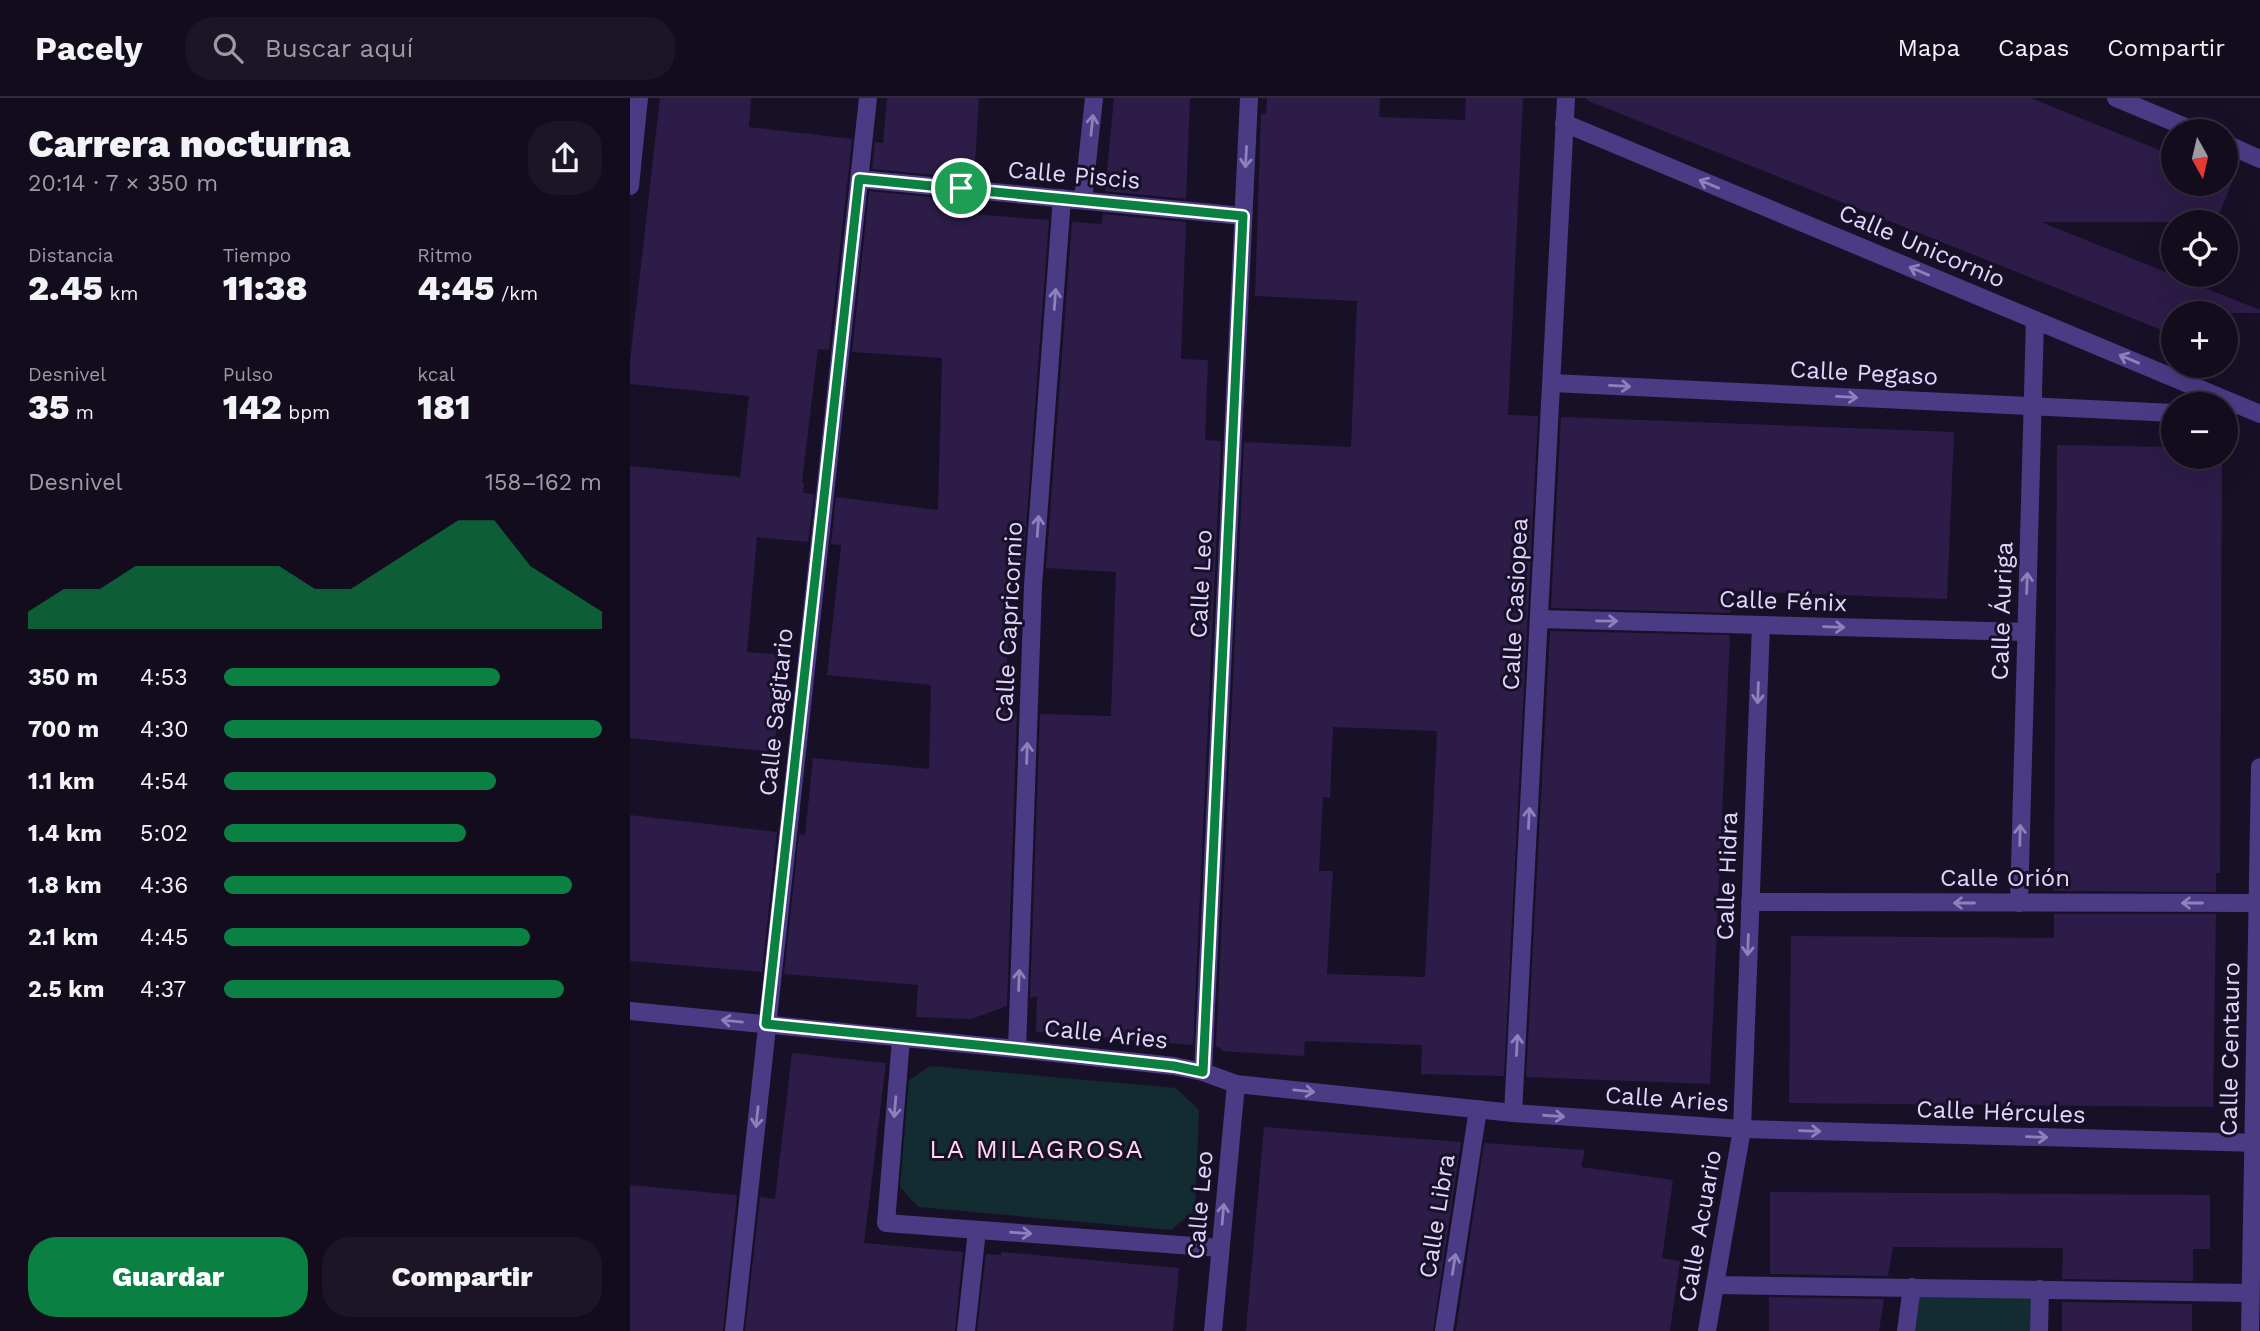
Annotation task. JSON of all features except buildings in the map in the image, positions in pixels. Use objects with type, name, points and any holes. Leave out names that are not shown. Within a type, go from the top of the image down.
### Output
[{"type":"street","points":[[630,186],[639,98]]},
{"type":"street","name":"Calle Sagitario","points":[[734,1331],[868,98]]},
{"type":"street","points":[[1083,200],[1094,98]]},
{"type":"street","name":"Calle Leo","points":[[1203,1072],[1249,98]]},
{"type":"street","name":"Calle Casiopea","points":[[1513,1113],[1566,98]]},
{"type":"street","points":[[2116,98],[2166,119]]},
{"type":"street","name":"Calle Unicornio","points":[[1564,123],[2260,415]]},
{"type":"street","points":[[2238,149],[2260,159]]},
{"type":"street","name":"Calle Piscis","points":[[859,179],[1243,216]]},
{"type":"street","name":"Calle Capricornio","points":[[1017,1049],[1033,585],[1062,198]]},
{"type":"street","name":"Calle Áuriga","points":[[2019,903],[2035,320]]},
{"type":"street","name":"Calle Pegaso","points":[[1552,383],[2161,411]]},
{"type":"street","points":[[2238,415],[2260,415]]},
{"type":"street","name":"Calle Fénix","points":[[1539,619],[2026,632]]},
{"type":"street","name":"Calle Hidra","points":[[1742,1129],[1761,625]]},
{"type":"street","name":"Calle Centauro","points":[[2250,1331],[2256,1143],[2260,767]]},
{"type":"street","name":"Calle Orión","points":[[1750,902],[2258,903]]},
{"type":"street","name":"Calle Aries","points":[[630,1011],[1174,1066],[1203,1072],[1236,1084],[1513,1113],[1742,1129]]},
{"type":"street","points":[[901,1039],[886,1223],[1220,1248]]},
{"type":"street","name":"Calle Leo","points":[[1213,1331],[1236,1084]]},
{"type":"street","name":"Calle Libra","points":[[1444,1331],[1478,1109]]},
{"type":"street","name":"Calle Hércules","points":[[1742,1129],[2256,1143]]},
{"type":"street","name":"Calle Acuario","points":[[1707,1331],[1742,1129]]},
{"type":"street","points":[[967,1331],[978,1230]]},
{"type":"street","points":[[1715,1285],[2250,1293]]},
{"type":"street","points":[[1906,1331],[1912,1287]]},
{"type":"street","points":[[2039,1331],[2040,1289]]},
{"type":"green space","points":[[930,1066],[1176,1088],[1199,1110],[1195,1210],[1171,1230],[918,1207],[900,1187],[909,1080]]},
{"type":"green space","points":[[1912,1287],[2040,1289],[2039,1331],[1906,1331]]},
{"type":"district","name":"LA MILAGROSA","points":[[1037,1149]]},
{"type":"route","points":[[859,179],[961,188],[1243,216],[1203,1072],[1174,1066],[766,1024],[859,179]]}]
